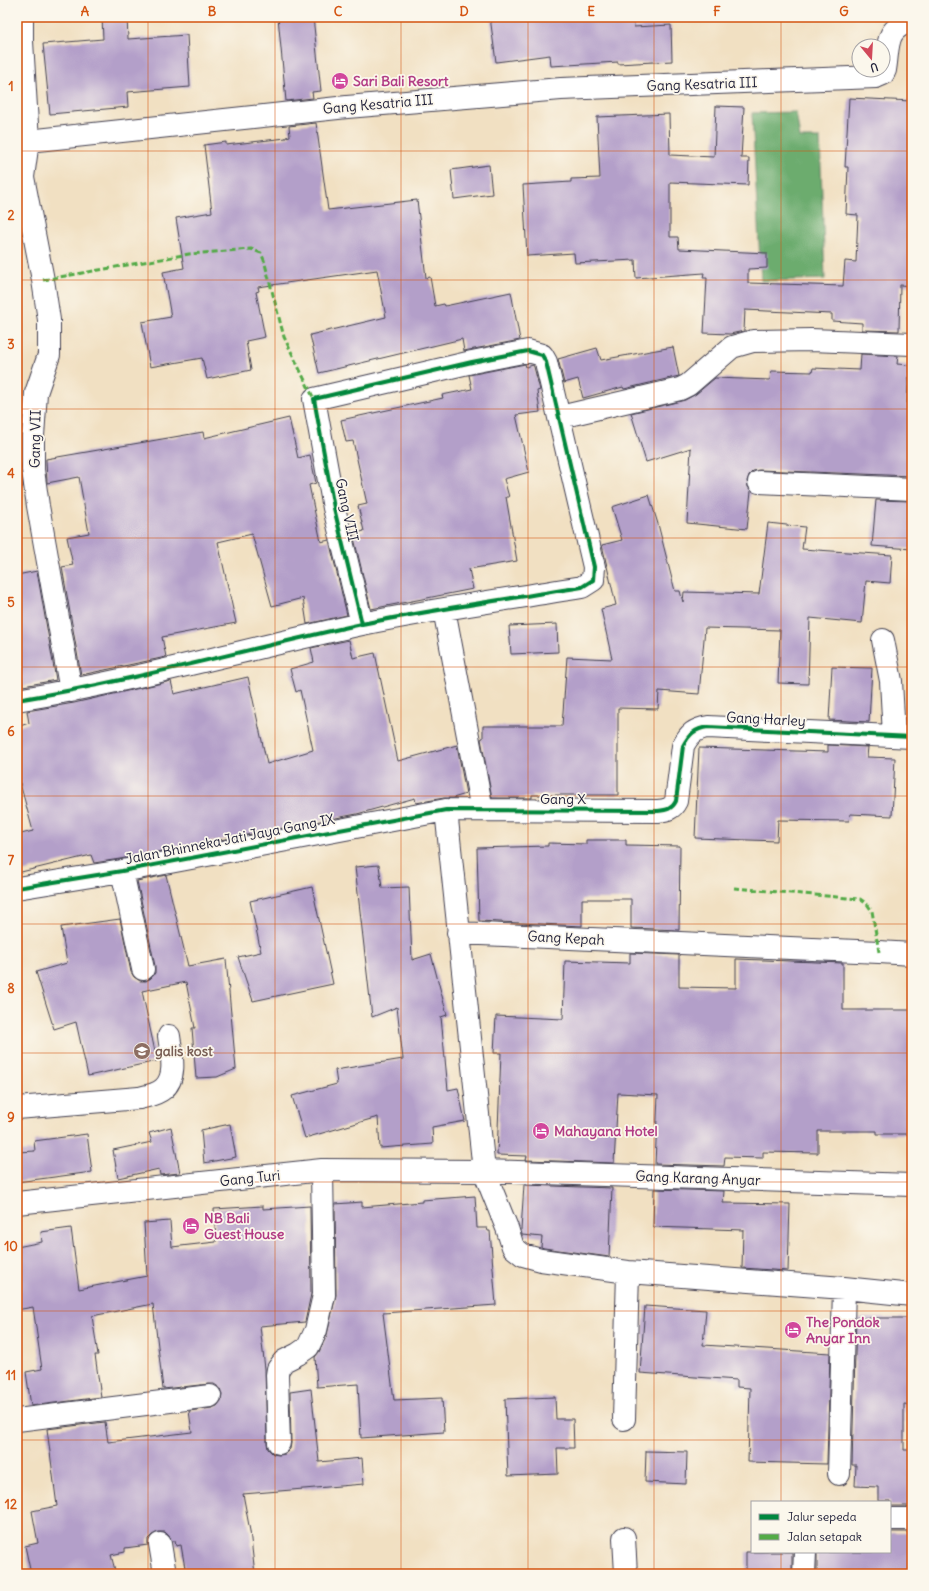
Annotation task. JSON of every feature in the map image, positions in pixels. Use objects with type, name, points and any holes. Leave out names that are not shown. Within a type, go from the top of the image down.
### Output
[{"type":"street","points":[[22,17],[19,41],[28,141]]},
{"type":"street","name":"Gang Kesatria III","points":[[28,141],[347,107],[560,89],[876,77],[883,74],[885,70],[891,35],[895,28],[912,22]]},
{"type":"street","name":"Gang VII","points":[[28,141],[20,178],[43,280],[49,320],[49,355],[36,393],[33,436],[33,470],[71,691]]},
{"type":"street","points":[[17,700],[71,691],[362,624],[582,587],[593,580],[594,568],[560,417],[680,389],[688,385],[732,347],[753,341],[811,340],[912,344]]},
{"type":"street","name":"Gang VIII","points":[[362,624],[334,508],[314,398],[472,362],[528,351],[542,355],[546,362],[560,417]]},
{"type":"street","points":[[759,482],[912,489]]},
{"type":"street","points":[[444,609],[482,810]]},
{"type":"street","points":[[883,640],[903,737]]},
{"type":"street","name":"Gang Harley","points":[[676,801],[683,746],[691,733],[704,727],[903,737]]},
{"type":"street","name":"Gang X","points":[[446,810],[658,811],[667,810],[676,801]]},
{"type":"street","points":[[446,810],[484,1171],[514,1247],[518,1252],[531,1258],[541,1260],[628,1272],[844,1288],[912,1295]]},
{"type":"street","name":"Jalan Bhinneka Jati Jaya Gang IX","points":[[17,888],[122,871],[446,810]]},
{"type":"street","points":[[122,871],[143,969]]},
{"type":"street","name":"Gang Kepah","points":[[458,933],[912,954]]},
{"type":"street","points":[[17,1108],[139,1098],[158,1092],[164,1088],[168,1082],[172,1066],[169,1036]]},
{"type":"street","points":[[279,1443],[278,1369],[284,1362],[308,1347],[316,1330],[324,1295],[322,1170]]},
{"type":"street","name":"Gang Turi","points":[[17,1203],[322,1170],[484,1171]]},
{"type":"street","name":"Gang Karang Anyar","points":[[484,1171],[912,1185]]},
{"type":"street","points":[[624,1419],[628,1272]]},
{"type":"street","points":[[839,1474],[844,1288]]},
{"type":"street","points":[[17,1420],[210,1396]]},
{"type":"street","points":[[891,1518],[912,1519]]},
{"type":"street","points":[[624,1538],[626,1574]]},
{"type":"street","points":[[160,1544],[165,1574]]},
{"type":"street","points":[[804,1574],[805,1553]]},
{"type":"green space","points":[[796,112],[800,138],[820,138],[825,279],[761,281],[752,113]]},
{"type":"building","points":[[102,17],[127,17],[128,39],[187,35],[190,87],[127,92],[128,107],[50,114],[43,44],[103,39]]},
{"type":"building","points":[[278,17],[313,17],[321,91],[312,92],[313,98],[286,101]]},
{"type":"building","points":[[490,17],[633,17],[634,27],[671,25],[672,61],[618,64],[618,62],[551,66],[550,55],[496,62]]},
{"type":"building","points":[[849,98],[912,101],[912,286],[900,285],[899,331],[862,330],[862,323],[832,321],[832,314],[745,310],[744,331],[730,334],[704,333],[707,278],[703,278],[704,273],[636,278],[635,260],[575,263],[574,253],[527,256],[523,185],[571,182],[571,179],[600,178],[597,117],[669,114],[670,155],[714,157],[716,106],[744,107],[741,158],[749,158],[748,185],[670,182],[670,237],[678,237],[679,249],[767,253],[767,268],[748,269],[748,283],[843,286],[845,261],[856,262],[858,215],[846,214],[848,167],[845,167]]},
{"type":"building","points":[[316,123],[328,210],[417,200],[426,278],[430,277],[435,306],[444,304],[445,306],[511,292],[520,340],[464,351],[462,339],[319,373],[310,335],[386,317],[377,270],[258,287],[259,291],[256,292],[265,337],[246,341],[251,370],[207,379],[202,358],[150,367],[142,322],[171,317],[163,272],[184,268],[176,218],[212,212],[204,145],[226,142],[226,145],[286,138],[290,136],[289,126]]},
{"type":"building","points":[[489,165],[492,194],[454,199],[451,170]]},
{"type":"building","points":[[673,347],[679,376],[624,389],[623,387],[583,398],[578,379],[564,383],[558,359],[597,348],[601,360]]},
{"type":"building","points":[[861,354],[898,356],[897,364],[909,365],[907,404],[912,405],[912,476],[753,471],[749,475],[747,481],[748,487],[751,491],[747,529],[687,523],[691,448],[646,462],[631,413],[685,400],[696,394],[715,378],[770,380],[771,371],[812,372],[813,368],[860,370]]},
{"type":"building","points":[[525,364],[526,367],[533,365],[534,367],[540,390],[537,391],[540,412],[516,415],[529,472],[504,479],[509,497],[506,497],[517,561],[469,569],[473,589],[371,609],[353,534],[364,531],[358,506],[367,504],[353,441],[346,442],[341,420],[443,398],[442,395],[472,389],[469,375]]},
{"type":"building","points":[[289,418],[298,458],[310,455],[316,483],[309,485],[321,542],[329,540],[347,615],[307,624],[303,598],[272,606],[252,534],[218,542],[236,623],[162,637],[166,657],[81,675],[62,567],[73,565],[67,537],[89,533],[79,477],[47,483],[46,459],[203,432],[204,438]]},
{"type":"building","points":[[17,463],[20,463],[23,487],[17,488]]},
{"type":"building","points":[[649,495],[675,591],[680,591],[683,602],[684,592],[759,594],[768,523],[805,527],[802,549],[892,555],[890,583],[866,581],[862,623],[810,618],[808,684],[778,683],[780,630],[705,628],[699,694],[659,691],[658,709],[618,708],[618,795],[532,795],[532,798],[492,798],[481,739],[483,738],[483,726],[562,726],[567,657],[612,659],[601,609],[616,605],[602,545],[622,540],[612,507]]},
{"type":"building","points":[[876,500],[912,501],[912,549],[872,546]]},
{"type":"building","points":[[37,571],[56,680],[23,686],[17,651],[17,575]]},
{"type":"building","points":[[557,624],[558,652],[511,654],[509,626]]},
{"type":"building","points":[[349,640],[353,658],[375,653],[398,761],[457,745],[466,794],[453,798],[444,798],[416,803],[415,798],[357,814],[120,859],[94,863],[91,855],[17,873],[17,835],[33,831],[17,772],[17,727],[29,723],[27,711],[74,703],[171,681],[174,694],[248,677],[267,764],[313,750],[300,690],[296,692],[290,669],[314,662],[311,648]]},
{"type":"building","points":[[832,667],[872,668],[869,722],[829,720]]},
{"type":"building","points":[[828,745],[868,747],[867,757],[895,758],[892,816],[850,814],[849,821],[778,820],[777,841],[695,838],[699,748],[828,752]]},
{"type":"building","points":[[586,840],[626,840],[626,845],[680,846],[679,930],[631,928],[631,899],[582,899],[582,926],[479,921],[477,848],[548,846],[548,843],[586,844]]},
{"type":"building","points":[[379,865],[382,888],[409,887],[412,960],[431,954],[447,1015],[441,1017],[448,1090],[458,1088],[465,1121],[432,1127],[433,1144],[380,1148],[378,1117],[305,1138],[292,1096],[337,1084],[335,1070],[403,1059],[397,1007],[372,1017],[355,867]]},
{"type":"building","points":[[166,875],[188,966],[226,959],[236,1069],[217,1077],[196,1078],[192,1028],[195,1028],[186,982],[142,991],[157,1061],[88,1076],[76,1022],[54,1029],[36,972],[67,963],[61,927],[120,919],[131,972],[134,977],[140,981],[146,981],[151,978],[155,973],[155,966],[137,881]]},
{"type":"building","points":[[312,887],[333,984],[253,1001],[238,957],[261,952],[250,901]]},
{"type":"building","points":[[630,953],[679,955],[679,987],[736,988],[736,959],[843,963],[843,1010],[912,1010],[912,1134],[877,1134],[877,1131],[818,1131],[818,1153],[763,1152],[763,1158],[725,1157],[724,1166],[655,1164],[658,1095],[618,1093],[614,1163],[526,1160],[527,1156],[497,1155],[501,1053],[494,1053],[496,1016],[563,1019],[565,961],[630,963]]},
{"type":"building","points":[[230,1124],[236,1157],[204,1163],[201,1130]]},
{"type":"building","points":[[171,1127],[180,1173],[160,1175],[159,1169],[118,1178],[113,1150],[152,1142],[149,1133]]},
{"type":"building","points":[[87,1134],[92,1172],[17,1182],[17,1152],[35,1151],[34,1141]]},
{"type":"building","points":[[524,1185],[612,1188],[609,1257],[544,1248],[541,1247],[542,1237],[522,1235]]},
{"type":"building","points":[[654,1189],[724,1191],[723,1203],[790,1204],[788,1271],[742,1268],[743,1230],[653,1227]]},
{"type":"building","points":[[475,1196],[477,1228],[487,1228],[488,1231],[490,1231],[496,1305],[383,1313],[394,1400],[442,1398],[444,1432],[361,1438],[358,1384],[317,1387],[315,1357],[327,1335],[336,1295],[335,1204],[362,1202],[362,1207]]},
{"type":"building","points":[[263,1206],[263,1209],[310,1206],[311,1294],[305,1322],[260,1326],[265,1369],[268,1449],[273,1454],[279,1455],[285,1454],[290,1449],[290,1392],[311,1389],[319,1462],[362,1458],[364,1484],[243,1494],[250,1531],[255,1574],[186,1574],[181,1545],[176,1546],[175,1541],[172,1541],[165,1532],[158,1532],[148,1539],[148,1545],[125,1548],[125,1552],[111,1555],[116,1574],[31,1574],[25,1546],[38,1543],[32,1511],[57,1506],[47,1429],[105,1422],[108,1442],[192,1432],[189,1411],[217,1406],[221,1401],[222,1395],[220,1388],[214,1384],[163,1389],[153,1304],[92,1316],[98,1355],[95,1355],[101,1397],[31,1406],[26,1372],[42,1369],[33,1307],[17,1310],[17,1247],[42,1242],[41,1232],[71,1228],[79,1289],[147,1276],[144,1223],[170,1221],[172,1247],[216,1242],[214,1209]]},
{"type":"building","points":[[645,1306],[706,1310],[703,1345],[830,1353],[827,1464],[748,1462],[750,1388],[737,1387],[737,1380],[640,1373]]},
{"type":"building","points":[[856,1318],[912,1318],[912,1405],[904,1404],[904,1450],[912,1450],[912,1506],[891,1506],[891,1501],[878,1501],[878,1487],[855,1486],[856,1465],[852,1465]]},
{"type":"building","points":[[555,1397],[556,1419],[573,1419],[574,1448],[557,1448],[558,1474],[508,1476],[505,1399]]},
{"type":"building","points":[[646,1451],[687,1452],[686,1484],[645,1482]]},
{"type":"building","points":[[891,1532],[912,1532],[912,1574],[817,1574],[817,1553],[891,1553]]},
{"type":"building","points":[[746,1552],[792,1553],[792,1574],[746,1574]]},
{"type":"marked path","points":[[17,178],[23,177]]},
{"type":"marked path","points":[[43,280],[189,254],[251,249],[261,253],[284,337],[314,399]]},
{"type":"marked path","points":[[734,888],[860,899],[867,904],[872,911],[879,952]]},
{"type":"cycle path","points":[[17,700],[104,684],[362,624],[582,587],[593,580],[594,567],[546,362],[542,355],[528,351],[472,362],[314,399],[334,508],[362,624]]},
{"type":"cycle path","points":[[17,888],[122,871],[446,810],[658,811],[669,809],[676,801],[683,746],[693,733],[699,729],[708,727],[912,737]]},
{"type":"place","name":"Sari Bali Resort","points":[[340,81]]},
{"type":"place","name":"galis kost","points":[[142,1051]]},
{"type":"place","name":"Mahayana Hotel","points":[[541,1131]]},
{"type":"place","name":"NB Bali Guest House","points":[[191,1226]]},
{"type":"place","name":"The Pondok Anyar Inn","points":[[793,1330]]}]
